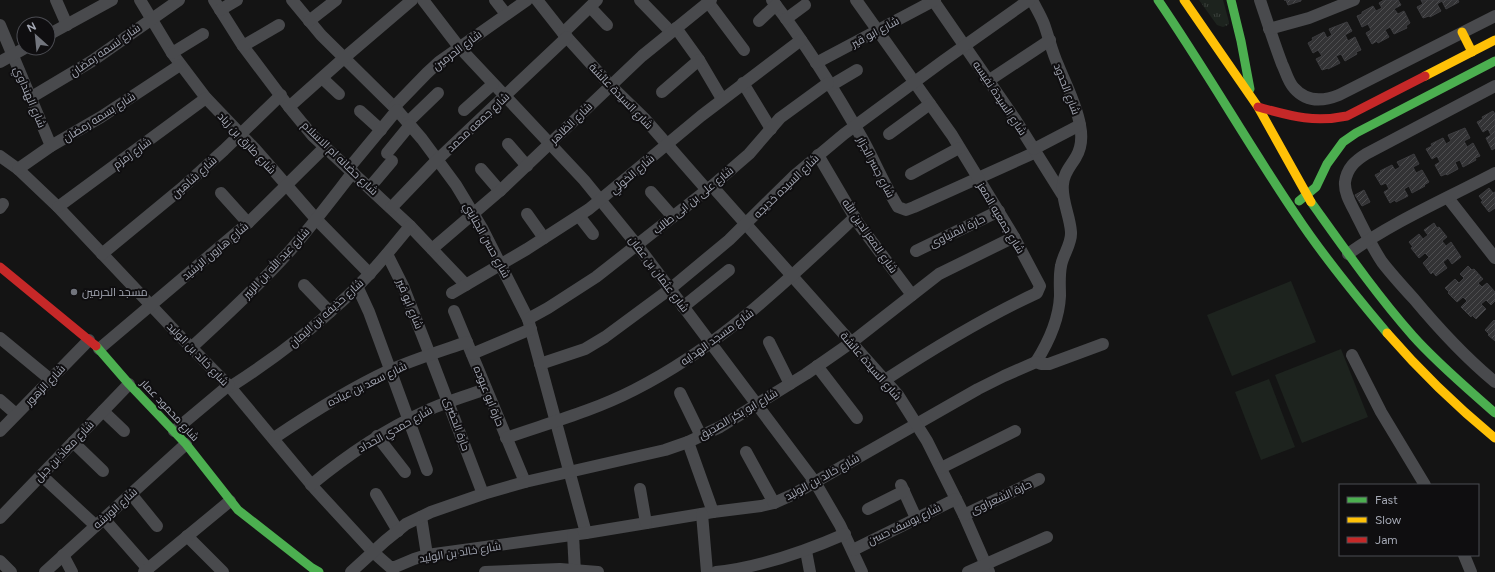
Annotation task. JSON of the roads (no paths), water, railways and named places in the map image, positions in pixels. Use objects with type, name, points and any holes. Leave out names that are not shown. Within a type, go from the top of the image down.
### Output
[{"type":"street","points":[[56,0],[67,25]]},
{"type":"street","points":[[56,31],[112,0]]},
{"type":"street","name":"شارع طارق بن زياد","points":[[140,0],[180,65],[206,98],[241,134],[316,219],[370,274]]},
{"type":"street","name":"شارع نسمه رمضان","points":[[30,98],[92,61],[179,0]]},
{"type":"street","points":[[217,5],[237,0]]},
{"type":"street","name":"شارع حسن الجنايني","points":[[292,0],[309,21],[409,124],[437,160],[474,213],[501,264],[529,324],[586,533]]},
{"type":"street","points":[[309,21],[336,0]]},
{"type":"street","points":[[289,107],[412,0]]},
{"type":"street","name":"شارع عثمان بن عفان","points":[[423,0],[459,47],[584,180],[637,245],[815,482],[845,534],[862,572]]},
{"type":"street","points":[[496,0],[506,14]]},
{"type":"street","name":"شارع الحرمين","points":[[351,170],[396,109],[427,73],[459,47],[527,0]]},
{"type":"street","name":"شارع السيدة عائشة","points":[[537,0],[565,35],[610,85],[644,118],[667,145],[746,224],[898,395],[927,441],[941,468],[964,514],[987,568]]},
{"type":"street","points":[[640,0],[674,30],[699,60],[722,99]]},
{"type":"street","name":"شارع جمعيه المعز","points":[[856,0],[960,148],[999,211],[1040,286],[1037,293],[961,331],[885,380]]},
{"type":"street","name":"شارع ابو قير","points":[[816,63],[934,0]]},
{"type":"street","name":"شارع السيدة نفيسه","points":[[934,0],[1015,119],[1064,197]]},
{"type":"street","name":"شارع السيده خديجه","points":[[540,364],[585,349],[605,337],[670,289],[729,240],[795,175],[854,126],[964,45],[1029,0]]},
{"type":"street","name":"شارع الحدود","points":[[1032,0],[1044,22],[1058,64],[1072,95],[1080,125],[1081,146],[1076,157],[1064,174],[1062,186],[1072,234],[1069,246],[1063,256],[1061,267],[1058,312],[1045,346],[1036,362]]},
{"type":"street","points":[[1158,0],[1218,89],[1290,207],[1315,242],[1369,312],[1400,348],[1432,382],[1479,426],[1495,438]]},
{"type":"street","points":[[1184,0],[1251,96],[1307,196],[1348,254],[1413,336],[1444,368],[1495,413]]},
{"type":"street","points":[[1231,0],[1241,41],[1251,96]]},
{"type":"street","points":[[1260,0],[1269,29],[1288,78],[1294,88],[1304,96],[1316,100],[1328,99],[1339,94],[1495,16]]},
{"type":"street","points":[[708,1],[744,50]]},
{"type":"street","name":"شارع الظاهر","points":[[432,249],[500,191],[610,85],[708,1]]},
{"type":"street","points":[[1269,29],[1309,18],[1349,1]]},
{"type":"street","points":[[594,3],[607,26]]},
{"type":"street","name":"شارع جمعه محمد","points":[[391,208],[437,160],[505,97],[594,3]]},
{"type":"street","points":[[759,21],[774,3]]},
{"type":"street","name":"شارع جسر الجزار","points":[[774,3],[829,84],[854,126],[898,207],[906,210],[914,207],[1035,150],[1080,125]]},
{"type":"street","name":"شارع حضانه ام الاسلام","points":[[217,5],[243,46],[312,135],[370,187],[410,226],[466,285]]},
{"type":"street","points":[[786,19],[805,5]]},
{"type":"street","name":"شارع الهنداوي","points":[[0,25],[51,146]]},
{"type":"street","points":[[243,46],[279,25]]},
{"type":"street","points":[[1462,32],[1472,52]]},
{"type":"street","points":[[172,53],[203,34]]},
{"type":"street","name":"شارع الخولي","points":[[452,293],[579,216],[601,200],[722,99],[800,40]]},
{"type":"street","points":[[988,81],[1050,40]]},
{"type":"street","points":[[1258,107],[1302,119],[1333,119],[1347,116],[1495,40]]},
{"type":"street","points":[[0,62],[16,53]]},
{"type":"street","points":[[662,92],[699,60]]},
{"type":"street","points":[[1290,207],[1307,196],[1316,187],[1327,164],[1343,142],[1356,133],[1494,63]]},
{"type":"street","name":"شارع بسمه رمضان","points":[[18,169],[51,146],[101,117],[180,65]]},
{"type":"street","name":"شارع على بن ابى طالب","points":[[469,348],[529,324],[548,308],[596,277],[710,188],[749,154],[788,111],[829,84],[857,70]]},
{"type":"street","points":[[322,78],[339,94]]},
{"type":"street","points":[[743,83],[771,129]]},
{"type":"street","points":[[464,110],[493,84]]},
{"type":"street","points":[[1495,86],[1366,154],[1350,166],[1346,174],[1345,184],[1346,194],[1369,239],[1390,271],[1434,323],[1495,382]]},
{"type":"street","points":[[370,187],[409,124],[438,93]]},
{"type":"street","name":"شارع شاهين","points":[[102,254],[182,188],[281,95]]},
{"type":"street","name":"شارع زمزم","points":[[58,207],[206,98]]},
{"type":"street","points":[[889,134],[930,104]]},
{"type":"street","points":[[360,111],[381,130]]},
{"type":"street","points":[[508,144],[526,166]]},
{"type":"street","name":"شارع هارون الرشيد","points":[[99,349],[248,223],[325,146]]},
{"type":"street","points":[[911,174],[960,148]]},
{"type":"street","name":"شارع المعز لدين الله","points":[[818,155],[855,217],[912,295]]},
{"type":"street","name":"شارع خالد بن الوليد","points":[[0,156],[18,169],[58,207],[230,386],[311,485],[373,552],[390,567],[396,567],[427,555],[573,535],[774,503],[794,494],[916,424],[1004,376],[1036,362]]},
{"type":"street","points":[[481,169],[500,191]]},
{"type":"street","name":"شارع عبد الله بن الزبير","points":[[192,348],[257,286],[316,219],[351,170]]},
{"type":"street","points":[[1348,254],[1369,239],[1495,173]]},
{"type":"street","points":[[652,192],[673,217]]},
{"type":"street","points":[[221,193],[248,223]]},
{"type":"street","points":[[1448,198],[1495,258]]},
{"type":"street","name":"حارة المنياوى","points":[[916,251],[999,211]]},
{"type":"street","points":[[527,214],[544,238]]},
{"type":"street","points":[[579,216],[593,234]]},
{"type":"street","name":"شارع مسجد الهدايه","points":[[506,438],[603,405],[635,390],[669,370],[749,314],[855,217]]},
{"type":"street","name":"شارع حذيفه بن اليمان","points":[[174,431],[230,386],[288,348],[330,312],[370,274],[410,226]]},
{"type":"street","name":"شارع ابو بكر الصديق","points":[[351,572],[406,524],[431,512],[483,494],[525,482],[665,450],[688,442],[720,427],[790,384],[852,342],[939,274],[1014,237]]},
{"type":"street","name":"شارع ابو قير","points":[[387,254],[400,279],[430,355]]},
{"type":"street","points":[[684,307],[730,270]]},
{"type":"street","name":"شارع محمود عمار","points":[[2,273],[99,349],[129,384],[186,444],[230,501],[247,518],[313,571]]},
{"type":"street","points":[[304,285],[330,312]]},
{"type":"street","points":[[357,286],[369,312],[427,470]]},
{"type":"street","name":"حارة ابو عبوده","points":[[454,311],[525,482]]},
{"type":"street","points":[[0,338],[51,380]]},
{"type":"street","name":"شارع الزهور","points":[[0,431],[89,340]]},
{"type":"street","points":[[768,342],[790,384]]},
{"type":"street","points":[[1036,362],[1041,364],[1049,364],[1103,344]]},
{"type":"street","name":"شارع سعد بن عباده","points":[[274,438],[329,402],[391,370],[430,355],[469,348]]},
{"type":"street","name":"حارة الحضرى","points":[[430,355],[483,494]]},
{"type":"street","points":[[1352,355],[1381,412],[1425,484]]},
{"type":"street","points":[[817,366],[857,418]]},
{"type":"street","name":"شارع معاذ بن جبل","points":[[0,518],[129,384]]},
{"type":"street","name":"شارع حمدي الحداد","points":[[311,485],[334,466],[378,436],[408,419],[486,389]]},
{"type":"street","points":[[680,393],[701,436]]},
{"type":"street","points":[[0,400],[16,414]]},
{"type":"street","points":[[103,411],[124,432]]},
{"type":"street","points":[[941,468],[1015,431]]},
{"type":"street","points":[[378,436],[405,472]]},
{"type":"street","points":[[73,442],[103,471]]},
{"type":"street","points":[[688,442],[708,513],[707,572]]},
{"type":"street","name":"شارع الورشه","points":[[45,572],[186,444]]},
{"type":"street","points":[[746,452],[774,503]]},
{"type":"street","points":[[41,476],[100,522],[146,570],[230,501]]},
{"type":"street","name":"حارة الشعراوى","points":[[964,514],[1039,479]]},
{"type":"street","points":[[868,508],[902,488],[916,518]]},
{"type":"street","points":[[640,489],[646,523]]},
{"type":"street","points":[[131,494],[157,526]]},
{"type":"street","points":[[376,494],[398,531]]},
{"type":"street","name":"شارع يوسف حسن","points":[[853,550],[956,499]]},
{"type":"street","points":[[421,516],[427,555]]},
{"type":"street","points":[[716,572],[763,563],[806,551],[845,534]]},
{"type":"street","points":[[573,535],[575,571]]},
{"type":"street","points":[[187,536],[223,572]]},
{"type":"street","points":[[968,572],[987,568],[1047,536]]},
{"type":"street","points":[[806,551],[810,572]]},
{"type":"street","points":[[64,555],[72,572]]},
{"type":"street","points":[[1464,556],[1471,572]]},
{"type":"street","points":[[0,561],[11,572]]},
{"type":"street","points":[[485,572],[560,569],[598,572]]},
{"type":"place","name":"مسجد الحرمين","points":[[74,292]]}]
